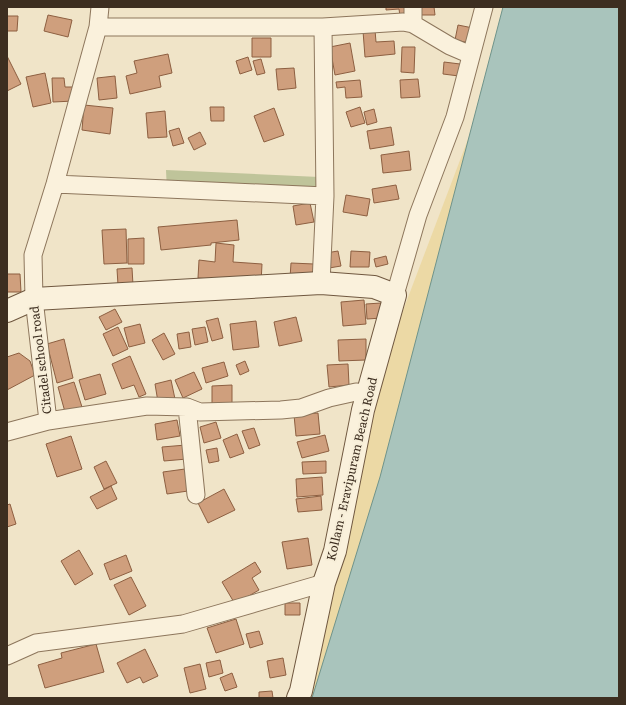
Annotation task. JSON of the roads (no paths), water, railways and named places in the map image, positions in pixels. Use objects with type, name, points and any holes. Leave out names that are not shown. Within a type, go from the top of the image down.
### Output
[{"type":"main road","points":[[7,311],[34,299],[321,283],[374,287],[395,295]]},
{"type":"main road","name":"Kollam - Eravipuram Beach Road","points":[[298,698],[301,691],[324,583],[335,551],[363,410],[395,295]]},
{"type":"street","name":"Citadel school road","points":[[48,421],[34,299],[33,255],[55,184],[98,27],[100,7]]},
{"type":"street","points":[[412,24],[413,7]]},
{"type":"street","points":[[395,295],[418,215],[454,116],[484,7]]},
{"type":"street","points":[[98,27],[323,27],[403,22],[412,24],[450,46],[471,55]]},
{"type":"street","points":[[321,283],[326,196],[323,27]]},
{"type":"street","points":[[55,184],[326,196]]},
{"type":"street","points":[[7,432],[48,421],[147,406],[187,407],[200,412],[281,410],[301,408],[329,398],[356,392],[368,393]]},
{"type":"street","points":[[187,407],[196,495]]},
{"type":"street","points":[[7,656],[36,643],[183,624],[324,583]]},
{"type":"water","points":[[503,7],[619,7],[619,698],[312,698],[380,477]]}]
